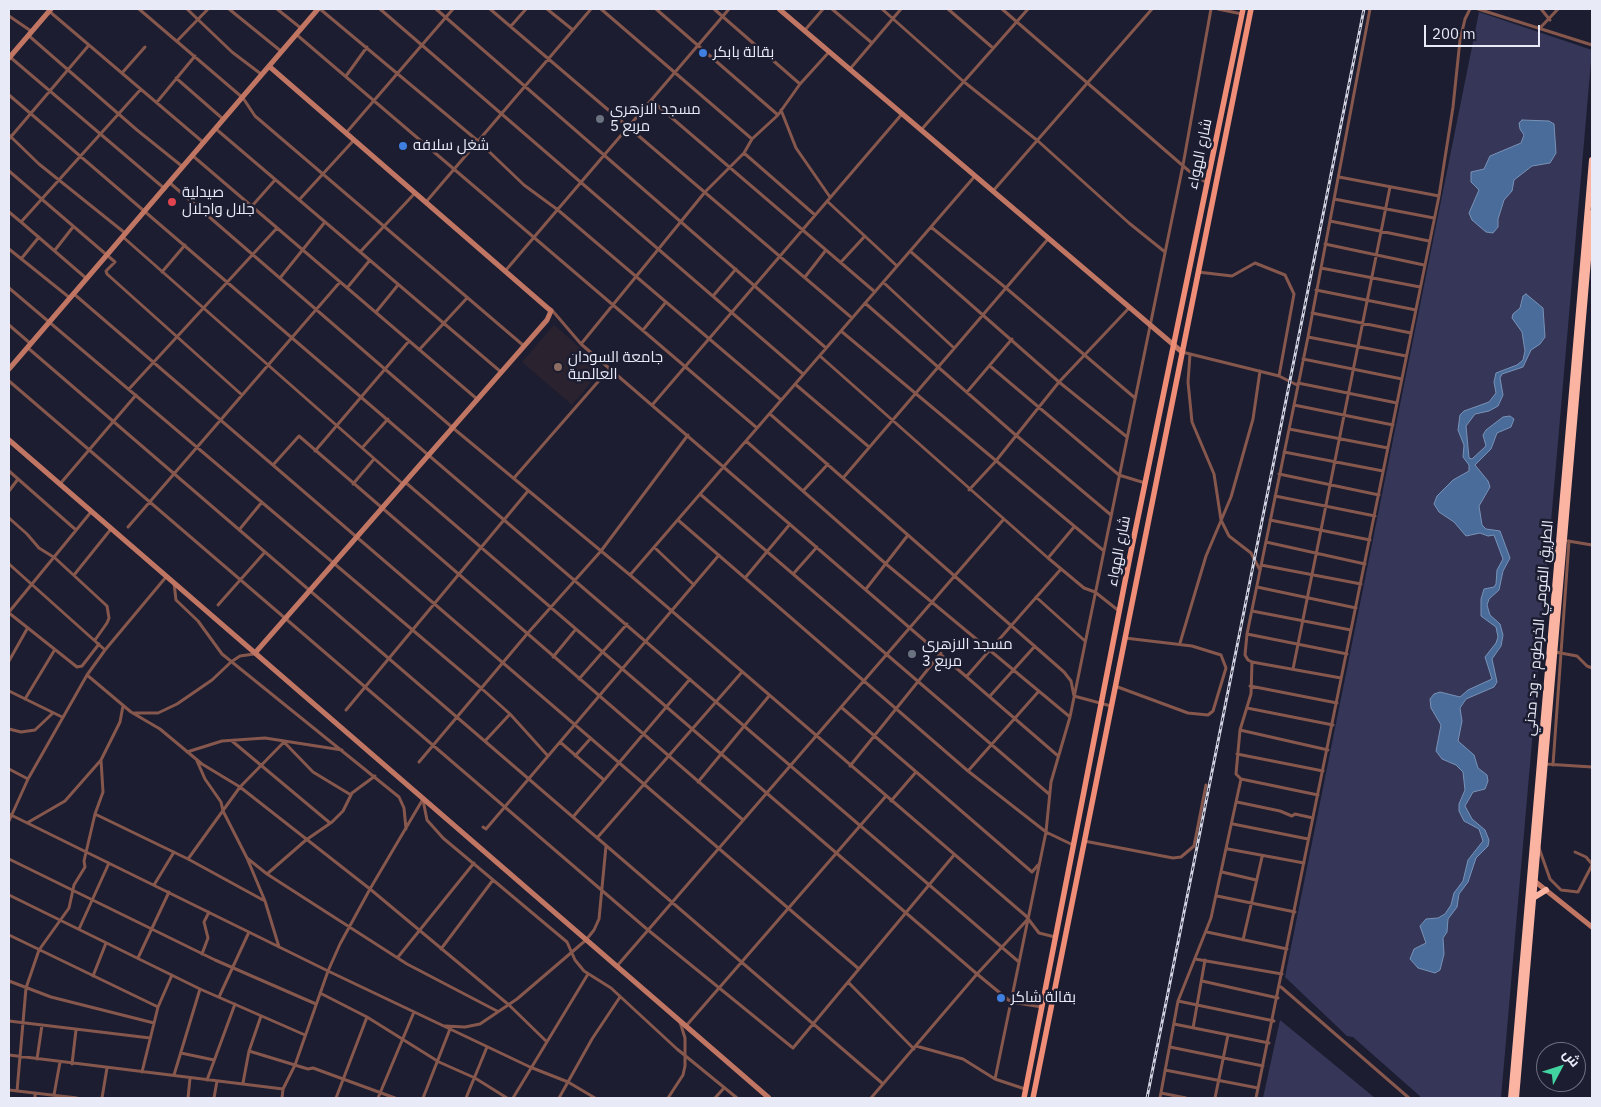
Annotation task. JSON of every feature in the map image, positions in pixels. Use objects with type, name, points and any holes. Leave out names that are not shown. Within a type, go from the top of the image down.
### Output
[{"type":"highway","name":"الطريق القومي الخرطوم - ود مدني","points":[[1510,1098],[1564,540],[1592,160]]},
{"type":"highway","name":"الطريق القومي الخرطوم - ود مدني","points":[[1516,1098],[1533,898],[1532,879],[1538,842],[1592,213]]},
{"type":"highway","points":[[1533,898],[1546,890]]},
{"type":"main road","name":"شارع الهواء","points":[[1033,1098],[1251,9]]},
{"type":"main road","name":"شارع الهواء","points":[[1024,1098],[1120,611],[1243,12]]},
{"type":"street","points":[[139,9],[243,98],[255,116],[524,346]]},
{"type":"street","points":[[187,9],[232,52],[263,75]]},
{"type":"street","points":[[178,41],[208,9]]},
{"type":"street","points":[[229,9],[282,52]]},
{"type":"street","points":[[278,9],[302,29]]},
{"type":"street","points":[[10,367],[319,9],[398,73],[478,141],[524,185],[558,210],[781,400]]},
{"type":"street","points":[[380,9],[803,374]]},
{"type":"street","points":[[436,9],[826,348]]},
{"type":"street","points":[[346,132],[453,9]]},
{"type":"street","points":[[490,9],[852,318]]},
{"type":"street","points":[[511,26],[526,9]]},
{"type":"street","points":[[547,9],[573,30]]},
{"type":"street","points":[[425,202],[591,9]]},
{"type":"street","points":[[601,9],[752,139]]},
{"type":"street","points":[[656,9],[778,115]]},
{"type":"street","points":[[714,9],[800,84]]},
{"type":"street","points":[[506,270],[729,9]]},
{"type":"street","points":[[779,9],[1174,347],[1182,352],[1279,376],[1298,384],[1397,402]]},
{"type":"street","points":[[805,30],[823,9]]},
{"type":"street","points":[[832,9],[872,43]]},
{"type":"street","points":[[882,9],[963,81],[1038,141],[1129,223],[1165,252]]},
{"type":"street","points":[[850,69],[901,9]]},
{"type":"street","points":[[948,9],[993,48]]},
{"type":"street","points":[[1002,9],[1198,179],[1207,183]]},
{"type":"street","points":[[921,130],[1028,9]]},
{"type":"street","points":[[993,192],[1152,9]]},
{"type":"street","points":[[994,1080],[1046,832],[1049,794],[1057,755],[1070,717],[1183,166],[1211,9]]},
{"type":"street","points":[[1218,9],[1243,12]]},
{"type":"street","points":[[1342,678],[1252,662],[1246,658],[1247,634],[1308,337],[1370,9]]},
{"type":"street","points":[[1256,1098],[1274,1021],[1308,839],[1328,750],[1430,242],[1453,107],[1460,40],[1464,19],[1470,9]]},
{"type":"street","points":[[1478,9],[1592,46]]},
{"type":"street","points":[[1541,9],[1550,20]]},
{"type":"street","points":[[1539,29],[1550,20],[1558,9]]},
{"type":"street","points":[[165,189],[100,136],[10,55],[50,10],[204,143]]},
{"type":"street","points":[[9,16],[119,114],[183,167]]},
{"type":"street","points":[[297,35],[757,428]]},
{"type":"street","points":[[89,45],[31,114],[9,137],[124,236],[162,272],[362,448],[603,652],[977,974],[1011,1002],[1042,1007]]},
{"type":"street","points":[[122,73],[145,47]]},
{"type":"street","points":[[346,76],[367,47]]},
{"type":"street","points":[[581,344],[705,192],[744,153],[752,139],[778,115],[800,84],[829,51]]},
{"type":"street","points":[[157,102],[195,56]]},
{"type":"street","points":[[270,67],[425,202],[549,306],[567,324],[581,344],[653,404],[1057,755]]},
{"type":"street","points":[[176,78],[224,120]]},
{"type":"street","points":[[21,222],[142,89]]},
{"type":"street","points":[[9,95],[1019,962]]},
{"type":"street","points":[[651,100],[875,292]]},
{"type":"street","points":[[781,110],[796,148],[830,197]]},
{"type":"street","points":[[653,404],[902,114]]},
{"type":"street","points":[[216,129],[501,372]]},
{"type":"street","points":[[299,200],[354,139]]},
{"type":"street","points":[[744,153],[816,215]]},
{"type":"street","points":[[193,156],[478,400]]},
{"type":"street","points":[[9,172],[108,255],[115,262],[106,272],[107,274],[242,395]]},
{"type":"street","points":[[630,575],[975,176]]},
{"type":"street","points":[[1339,177],[1439,196]]},
{"type":"street","points":[[252,206],[275,180]]},
{"type":"street","points":[[170,183],[453,428],[630,575],[1028,919],[1039,933],[1055,937]]},
{"type":"street","points":[[1293,669],[1390,187]]},
{"type":"street","points":[[360,252],[415,193]]},
{"type":"street","points":[[1334,199],[1434,218]]},
{"type":"street","points":[[827,202],[897,266]]},
{"type":"street","points":[[9,212],[87,279]]},
{"type":"street","points":[[1330,221],[1430,242]]},
{"type":"street","points":[[280,278],[325,222]]},
{"type":"street","points":[[54,250],[74,227]]},
{"type":"street","points":[[931,227],[1135,398]]},
{"type":"street","points":[[129,389],[277,228]]},
{"type":"street","points":[[841,262],[865,236]]},
{"type":"street","points":[[21,259],[39,237]]},
{"type":"street","points":[[843,478],[1048,239]]},
{"type":"street","points":[[1325,244],[1424,265]]},
{"type":"street","points":[[162,272],[185,245]]},
{"type":"street","points":[[9,255],[10,250],[72,296],[154,362],[859,969]]},
{"type":"street","points":[[804,277],[826,250]]},
{"type":"street","points":[[910,251],[1059,382],[1127,437]]},
{"type":"street","points":[[347,288],[370,260]]},
{"type":"street","points":[[1198,272],[1232,276],[1255,263],[1285,275],[1294,294],[1279,376]]},
{"type":"street","points":[[1321,268],[1420,287]]},
{"type":"street","points":[[713,296],[736,269]]},
{"type":"street","points":[[128,527],[340,282]]},
{"type":"street","points":[[883,282],[954,348]]},
{"type":"street","points":[[376,312],[398,284]]},
{"type":"street","points":[[9,288],[481,688],[510,714],[548,756]]},
{"type":"street","points":[[1316,290],[1416,310]]},
{"type":"street","points":[[420,350],[467,298]]},
{"type":"street","points":[[643,330],[666,302]]},
{"type":"street","points":[[865,303],[1111,515]]},
{"type":"street","points":[[131,712],[158,714],[177,704],[212,680],[240,656],[255,653],[550,316],[549,306]]},
{"type":"street","points":[[969,490],[995,462],[1083,354],[1129,308]]},
{"type":"street","points":[[1312,313],[1411,333]]},
{"type":"street","points":[[9,325],[29,346],[113,422],[882,1083]]},
{"type":"street","points":[[841,331],[995,462],[1104,551]]},
{"type":"street","points":[[1308,337],[1406,356]]},
{"type":"street","points":[[967,392],[1012,339]]},
{"type":"street","points":[[315,451],[409,341]]},
{"type":"street","points":[[1190,354],[1188,382],[1192,422],[1214,474],[1221,520],[1229,536],[1251,553],[1260,570]]},
{"type":"street","points":[[820,356],[1003,520],[1084,588],[1095,592],[1120,611]]},
{"type":"street","points":[[1303,359],[1402,379]]},
{"type":"street","points":[[990,366],[1119,475],[1146,483]]},
{"type":"street","points":[[514,478],[610,368]]},
{"type":"street","points":[[1180,643],[1206,556],[1231,496],[1253,419],[1260,371]]},
{"type":"street","points":[[9,381],[241,579],[364,688],[505,806],[648,930],[793,1048],[954,855]]},
{"type":"street","points":[[795,384],[869,447]]},
{"type":"street","points":[[60,484],[136,395]]},
{"type":"street","points":[[1294,405],[1393,425]]},
{"type":"street","points":[[770,414],[1064,672],[1070,681],[1074,696]]},
{"type":"street","points":[[362,448],[388,419]]},
{"type":"street","points":[[1288,429],[1388,448]]},
{"type":"street","points":[[420,762],[527,634],[601,551],[688,435]]},
{"type":"street","points":[[273,465],[299,436],[743,820]]},
{"type":"street","points":[[9,440],[768,1098]]},
{"type":"street","points":[[746,441],[886,564],[933,601],[1070,717]]},
{"type":"street","points":[[1284,452],[1383,471]]},
{"type":"street","points":[[353,484],[374,458]]},
{"type":"street","points":[[804,491],[828,464]]},
{"type":"street","points":[[9,471],[76,530]]},
{"type":"street","points":[[1280,474],[1379,495]]},
{"type":"street","points":[[9,491],[18,479]]},
{"type":"street","points":[[346,710],[528,490]]},
{"type":"street","points":[[700,494],[919,680],[1049,794]]},
{"type":"street","points":[[1275,496],[1375,516]]},
{"type":"street","points":[[239,530],[262,502]]},
{"type":"street","points":[[91,512],[9,612],[54,651],[71,664],[80,668],[99,644]]},
{"type":"street","points":[[9,518],[39,548],[74,575],[108,608],[107,623],[94,640]]},
{"type":"street","points":[[678,520],[968,771],[1046,832],[1074,845]]},
{"type":"street","points":[[616,967],[1003,520]]},
{"type":"street","points":[[1270,520],[1370,540]]},
{"type":"street","points":[[746,578],[790,524]]},
{"type":"street","points":[[1048,558],[1074,527]]},
{"type":"street","points":[[74,575],[111,529]]},
{"type":"street","points":[[866,589],[908,535]]},
{"type":"street","points":[[1553,765],[1562,654],[1564,540],[1592,546]]},
{"type":"street","points":[[1266,542],[1365,564]]},
{"type":"street","points":[[654,547],[694,585]]},
{"type":"street","points":[[794,573],[817,547]]},
{"type":"street","points":[[218,605],[265,552]]},
{"type":"street","points":[[483,827],[486,829],[720,555]]},
{"type":"street","points":[[9,564],[105,650]]},
{"type":"street","points":[[1261,565],[1361,584]]},
{"type":"street","points":[[967,676],[1061,569]]},
{"type":"street","points":[[9,820],[10,814],[28,779],[87,676],[105,650],[166,577]]},
{"type":"street","points":[[174,583],[176,600],[198,621],[209,638],[231,662],[343,750],[399,797],[404,808],[406,829]]},
{"type":"street","points":[[1257,587],[1356,608]]},
{"type":"street","points":[[1036,597],[1085,641]]},
{"type":"street","points":[[1252,611],[1351,630]]},
{"type":"street","points":[[579,679],[627,624]]},
{"type":"street","points":[[9,661],[27,629]]},
{"type":"street","points":[[553,657],[576,630]]},
{"type":"street","points":[[1247,634],[1347,654]]},
{"type":"street","points":[[1115,686],[1188,713],[1205,715],[1211,714],[1226,668],[1224,660],[1220,655],[1180,643],[1125,638]]},
{"type":"street","points":[[990,696],[1035,646]]},
{"type":"street","points":[[25,699],[54,651]]},
{"type":"street","points":[[1554,652],[1577,656],[1587,666],[1592,668]]},
{"type":"street","points":[[850,766],[941,653]]},
{"type":"street","points":[[1160,1098],[1178,1001],[1207,932],[1228,849],[1241,779],[1235,770],[1240,730],[1251,694],[1252,662]]},
{"type":"street","points":[[597,838],[742,672]]},
{"type":"street","points":[[87,676],[131,712],[160,729],[197,760],[240,787],[370,888],[509,1005],[546,1041]]},
{"type":"street","points":[[573,817],[690,679]]},
{"type":"street","points":[[1250,686],[1337,703]]},
{"type":"street","points":[[9,691],[62,717]]},
{"type":"street","points":[[968,771],[1039,691]]},
{"type":"street","points":[[698,782],[769,696]]},
{"type":"street","points":[[1074,696],[1103,702],[1111,706]]},
{"type":"street","points":[[27,823],[64,800],[100,760],[120,722],[123,705]]},
{"type":"street","points":[[841,707],[1032,872],[1039,864]]},
{"type":"street","points":[[1246,708],[1333,725]]},
{"type":"street","points":[[9,729],[21,732],[35,730],[54,713]]},
{"type":"street","points":[[485,741],[510,714]]},
{"type":"street","points":[[1240,730],[1328,750]]},
{"type":"street","points":[[186,752],[222,741],[265,738],[343,750]]},
{"type":"street","points":[[576,756],[591,738]]},
{"type":"street","points":[[231,741],[330,823]]},
{"type":"street","points":[[188,858],[240,787],[284,742]]},
{"type":"street","points":[[284,742],[313,772],[352,795]]},
{"type":"street","points":[[560,742],[604,780]]},
{"type":"street","points":[[1237,754],[1323,771]]},
{"type":"street","points":[[17,1091],[26,986],[39,950],[69,908],[73,891],[85,867],[95,814],[103,792],[100,760]]},
{"type":"street","points":[[197,760],[205,779],[222,802],[223,811],[247,858],[279,947]]},
{"type":"street","points":[[1544,764],[1592,767]]},
{"type":"street","points":[[9,769],[28,779]]},
{"type":"street","points":[[891,801],[916,772]]},
{"type":"street","points":[[267,874],[306,840],[330,823],[343,811],[352,795],[375,776]]},
{"type":"street","points":[[1241,779],[1318,795]]},
{"type":"street","points":[[1084,841],[1173,858],[1181,857],[1194,846],[1206,786]]},
{"type":"street","points":[[685,1026],[886,796]]},
{"type":"street","points":[[282,1098],[283,1089],[295,1065],[328,971],[370,888],[423,799]]},
{"type":"street","points":[[423,799],[430,825],[567,942],[575,960],[588,974],[620,997],[686,1056],[737,1098]]},
{"type":"street","points":[[1237,802],[1280,811],[1292,816],[1295,814],[1313,818]]},
{"type":"street","points":[[10,814],[328,971],[530,1067],[568,1082],[595,1098]]},
{"type":"street","points":[[95,814],[188,858],[264,901]]},
{"type":"street","points":[[1233,824],[1308,839]]},
{"type":"street","points":[[1538,842],[1550,879],[1561,890],[1578,892],[1592,865],[1586,857],[1575,852]]},
{"type":"street","points":[[443,1026],[464,1027],[480,1024],[509,1005],[572,954],[586,940],[598,924],[603,891],[606,846]]},
{"type":"street","points":[[1228,849],[1262,857],[1304,863]]},
{"type":"street","points":[[154,885],[174,852]]},
{"type":"street","points":[[1243,940],[1262,857]]},
{"type":"street","points":[[247,858],[267,874],[398,957],[498,1011]]},
{"type":"street","points":[[9,859],[202,954],[316,1004]]},
{"type":"street","points":[[78,929],[110,863]]},
{"type":"street","points":[[398,957],[474,863]]},
{"type":"street","points":[[1222,872],[1256,880]]},
{"type":"street","points":[[1532,879],[1592,927]]},
{"type":"street","points":[[441,949],[493,880]]},
{"type":"street","points":[[138,958],[168,892]]},
{"type":"street","points":[[9,895],[200,989],[305,1035]]},
{"type":"street","points":[[1217,896],[1295,912]]},
{"type":"street","points":[[202,954],[208,938],[204,922],[209,912]]},
{"type":"street","points":[[871,1098],[977,974],[1028,919]]},
{"type":"street","points":[[218,997],[249,932]]},
{"type":"street","points":[[1207,932],[1288,949]]},
{"type":"street","points":[[9,936],[158,1007]]},
{"type":"street","points":[[93,976],[106,943]]},
{"type":"street","points":[[1195,959],[1282,974]]},
{"type":"street","points":[[1193,1028],[1205,960]]},
{"type":"street","points":[[513,1098],[588,974]]},
{"type":"street","points":[[142,1072],[158,1007],[172,975]]},
{"type":"street","points":[[9,981],[51,997],[154,1023]]},
{"type":"street","points":[[1202,981],[1278,998]]},
{"type":"street","points":[[848,982],[915,1047],[963,1059],[994,1080],[1026,1089]]},
{"type":"street","points":[[1280,986],[1409,1098]]},
{"type":"street","points":[[174,1075],[200,989]]},
{"type":"street","points":[[320,993],[367,1017],[439,1062],[475,1078],[507,1098]]},
{"type":"street","points":[[559,1098],[620,997]]},
{"type":"street","points":[[1178,1001],[1274,1021]]},
{"type":"street","points":[[207,1080],[235,1004]]},
{"type":"street","points":[[378,1098],[414,1012]]},
{"type":"street","points":[[243,1083],[250,1051],[261,1016]]},
{"type":"street","points":[[336,1098],[367,1017]]},
{"type":"street","points":[[9,1021],[150,1038]]},
{"type":"street","points":[[668,1098],[683,1075],[686,1056],[680,1022]]},
{"type":"street","points":[[1174,1024],[1269,1043]]},
{"type":"street","points":[[37,1059],[42,1025]]},
{"type":"street","points":[[423,1098],[439,1062],[450,1029]]},
{"type":"street","points":[[72,1064],[76,1030]]},
{"type":"street","points":[[1215,1098],[1228,1034]]},
{"type":"street","points":[[466,1098],[487,1047]]},
{"type":"street","points":[[1170,1047],[1263,1066]]},
{"type":"street","points":[[250,1051],[295,1065],[313,1068],[394,1098]]},
{"type":"street","points":[[181,1053],[214,1060]]},
{"type":"street","points":[[9,1055],[283,1089]]},
{"type":"street","points":[[54,1095],[60,1062]]},
{"type":"street","points":[[102,1098],[107,1068]]},
{"type":"street","points":[[1165,1070],[1258,1088]]},
{"type":"street","points":[[188,1098],[190,1078]]},
{"type":"street","points":[[214,1098],[217,1081]]},
{"type":"street","points":[[716,1098],[724,1088]]},
{"type":"street","points":[[9,1090],[77,1098]]},
{"type":"street","points":[[35,1093],[35,1098]]},
{"type":"street","points":[[1161,1093],[1186,1098]]},
{"type":"shaded area","points":[[1479,12],[1592,50],[1501,1098],[1422,1098],[1353,1037],[1347,1036],[1285,977]]},
{"type":"shaded area","points":[[1522,120],[1549,121],[1554,124],[1556,153],[1550,163],[1532,166],[1514,180],[1512,191],[1504,200],[1498,219],[1498,227],[1493,233],[1486,232],[1472,220],[1469,213],[1479,190],[1471,182],[1471,172],[1484,169],[1490,156],[1521,143],[1524,135],[1519,123]]},
{"type":"shaded area","points":[[1526,294],[1543,308],[1545,337],[1540,344],[1531,350],[1523,367],[1502,374],[1500,378],[1503,395],[1498,406],[1489,411],[1475,414],[1466,426],[1469,458],[1472,459],[1486,446],[1483,435],[1486,430],[1503,417],[1510,416],[1514,419],[1511,427],[1497,433],[1491,449],[1475,465],[1488,481],[1490,487],[1479,506],[1482,525],[1486,529],[1500,531],[1510,558],[1503,571],[1499,590],[1489,599],[1487,605],[1490,615],[1500,624],[1503,635],[1501,646],[1492,659],[1497,682],[1494,687],[1466,699],[1460,708],[1462,721],[1458,741],[1474,755],[1478,768],[1487,775],[1488,781],[1485,789],[1473,792],[1465,806],[1472,819],[1485,830],[1489,840],[1488,846],[1476,858],[1468,882],[1459,894],[1457,907],[1448,919],[1447,932],[1443,938],[1444,954],[1440,970],[1435,973],[1418,968],[1410,959],[1414,949],[1426,943],[1420,926],[1426,919],[1438,918],[1445,914],[1451,905],[1454,893],[1463,881],[1468,860],[1483,841],[1479,829],[1464,821],[1459,811],[1459,804],[1465,790],[1463,772],[1456,765],[1442,759],[1436,751],[1441,725],[1431,708],[1430,699],[1434,694],[1440,692],[1460,697],[1468,690],[1492,679],[1485,657],[1496,643],[1498,637],[1496,627],[1481,616],[1481,599],[1484,589],[1494,587],[1496,584],[1497,570],[1503,559],[1494,535],[1488,536],[1480,533],[1466,536],[1454,522],[1439,512],[1434,504],[1437,496],[1453,480],[1469,471],[1469,465],[1463,457],[1464,445],[1458,430],[1460,415],[1464,411],[1489,402],[1496,393],[1494,382],[1496,373],[1517,365],[1523,360],[1525,351],[1522,332],[1512,318],[1513,314],[1520,308],[1523,296]]},
{"type":"shaded area","points":[[554,325],[603,368],[572,405],[522,362]]},
{"type":"shaded area","points":[[1280,1020],[1375,1098],[1263,1098]]},
{"type":"railway","points":[[1147,1098],[1364,9]]},
{"type":"place","name":"بقالة بابكر","points":[[703,53]]},
{"type":"place","name":"مسجد الازهري مربع 5","points":[[600,119]]},
{"type":"place","name":"شغل سلافه","points":[[403,146]]},
{"type":"place","name":"صيدلية جلال واجلال","points":[[172,202]]},
{"type":"place","name":"جامعة السودان العالمية","points":[[558,367]]},
{"type":"place","name":"مسجد الازهري مربع 3","points":[[912,654]]},
{"type":"place","name":"بقالة شاكر","points":[[1001,998]]}]
